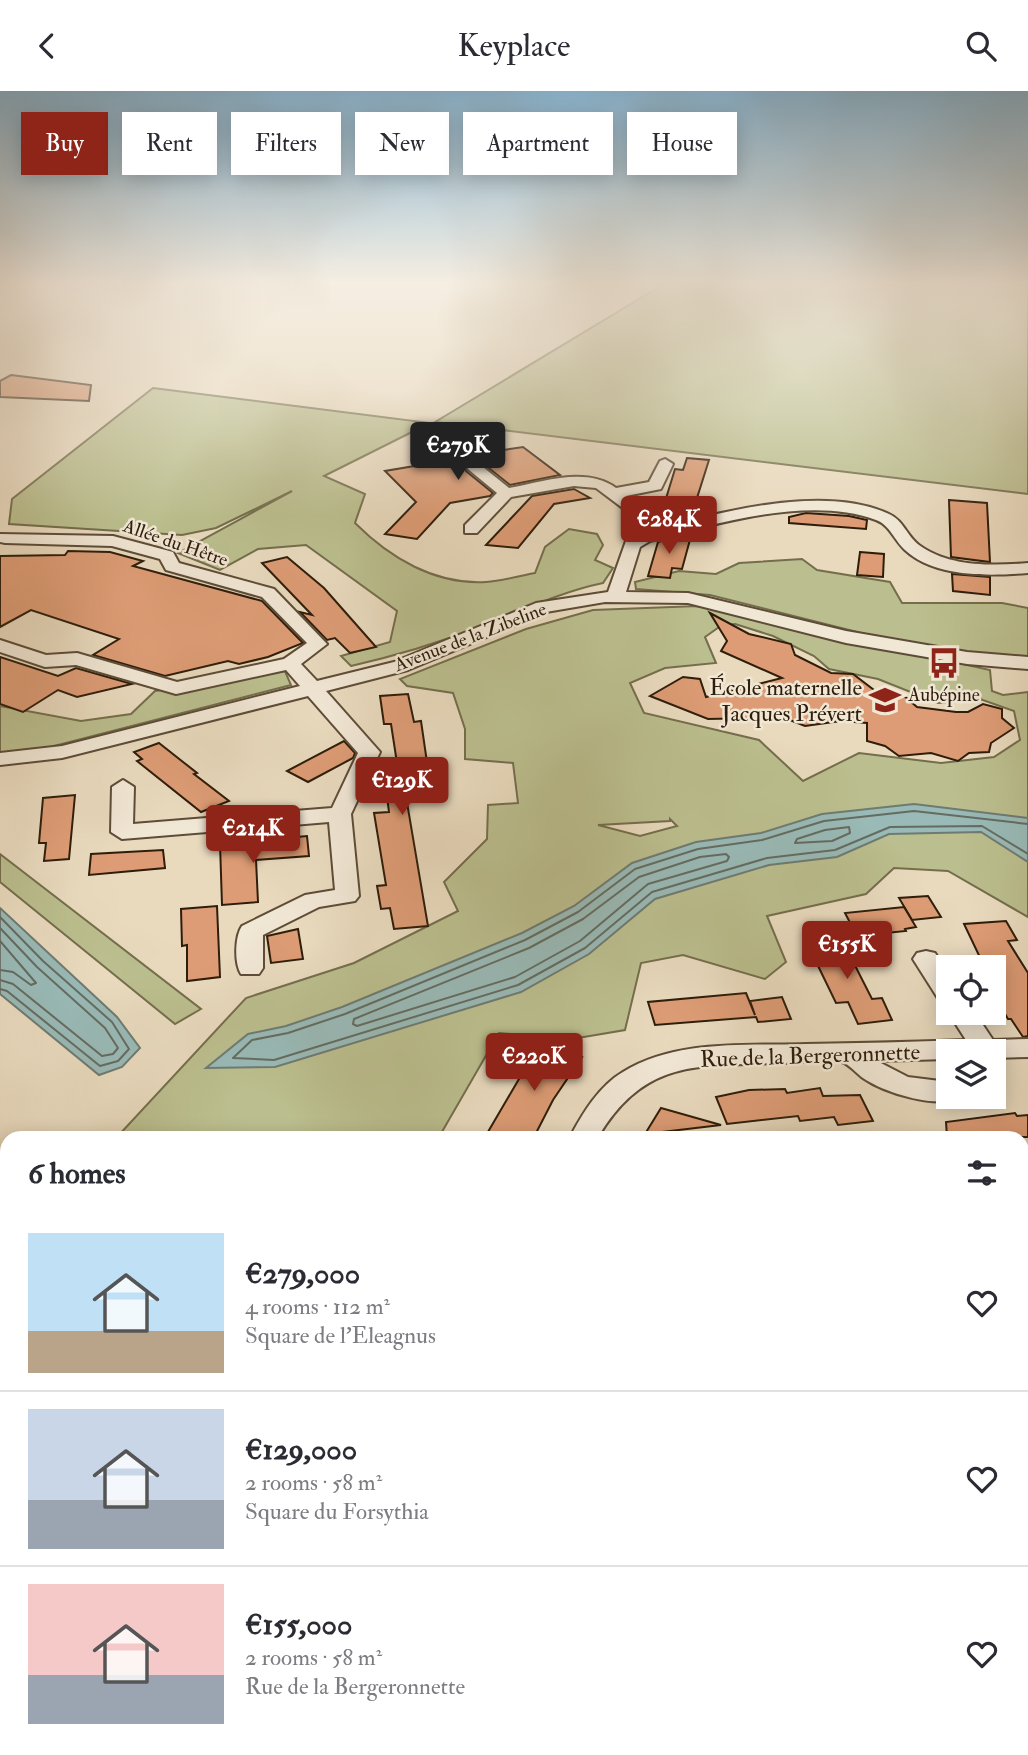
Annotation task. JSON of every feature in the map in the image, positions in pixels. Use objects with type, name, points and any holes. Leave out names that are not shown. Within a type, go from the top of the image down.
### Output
[{"type":"street","points":[[615,493],[655,486],[666,464]]},
{"type":"street","points":[[473,466],[506,493]]},
{"type":"street","points":[[471,529],[506,493],[574,481],[600,484],[665,532]]},
{"type":"street","points":[[616,596],[632,545],[644,537],[798,506],[868,512],[885,517],[900,529],[912,548],[966,568],[999,571],[1028,568]]},
{"type":"street","name":"Allée du Hêtre","points":[[5,538],[113,541],[167,556],[172,566],[268,593],[318,645],[290,663]]},
{"type":"street","name":"Avenue de la Zibeline","points":[[0,759],[62,752],[421,660],[542,607],[616,596],[688,598],[846,637],[967,658],[1028,663]]},
{"type":"street","points":[[0,646],[45,661],[77,659],[176,688],[290,663],[369,752],[340,814],[338,825],[347,896],[313,900],[251,931],[250,968]]},
{"type":"street","points":[[122,786],[122,832],[340,814]]},
{"type":"street","points":[[926,959],[936,975]]},
{"type":"street","points":[[973,1025],[987,1039]]},
{"type":"street","points":[[850,1053],[873,1074],[907,1089],[936,1091]]},
{"type":"street","name":"Rue de la Bergeronnette","points":[[587,1131],[601,1107],[624,1082],[656,1066],[705,1056],[936,1054]]},
{"type":"green space","points":[[535,362],[1028,362],[1028,494],[435,422]]},
{"type":"green space","points":[[153,388],[430,423],[324,476],[365,494],[355,523],[398,558],[431,574],[467,582],[486,582],[535,573],[545,547],[569,529],[597,534],[603,545],[595,560],[613,568],[603,583],[556,597],[432,644],[351,666],[341,656],[390,642],[397,611],[306,545],[258,549],[220,570],[178,553],[292,491],[216,528],[182,535],[9,524],[12,499]]},
{"type":"green space","points":[[802,559],[817,570],[890,582],[902,603],[1002,603],[1028,608],[1028,658],[974,655],[865,634],[710,595],[636,589],[635,582],[679,571],[716,574],[739,563]]},
{"type":"green space","points":[[698,606],[990,670],[992,691],[1003,695],[1028,692],[1028,917],[948,871],[894,868],[866,894],[767,916],[786,962],[765,979],[683,955],[641,963],[625,1030],[572,1039],[499,1033],[442,1131],[123,1131],[246,998],[354,963],[458,911],[444,882],[487,839],[488,805],[518,803],[513,763],[465,759],[465,729],[453,693],[407,686],[400,679],[526,629],[593,610]],"holes":[[[735,624],[773,636],[814,656],[829,669],[878,679],[938,703],[980,699],[1014,711],[1020,740],[994,757],[941,763],[859,753],[803,781],[759,740],[644,713],[630,683],[665,668],[716,663],[705,637],[722,625]],[[670,819],[677,826],[640,836],[598,825]]]},
{"type":"green space","points":[[284,669],[291,685],[23,754],[0,753],[0,706],[81,721],[131,714],[155,691]]},
{"type":"green space","points":[[0,854],[201,1009],[175,1024],[0,882]]},
{"type":"water","points":[[914,804],[1028,818],[1028,862],[981,832],[889,834],[837,857],[769,865],[655,899],[589,954],[521,992],[275,1067],[206,1068],[248,1034],[286,1026],[342,1007],[522,933],[574,906],[632,863],[696,842],[761,833],[822,814]]},
{"type":"water","points":[[0,908],[117,1017],[140,1048],[122,1067],[99,1075],[0,994]]},
{"type":"building","points":[[11,375],[91,385],[89,401],[0,397],[0,381]]},
{"type":"building","points":[[472,444],[484,453],[523,447],[560,475],[510,485],[480,461],[468,460],[466,471],[493,493],[490,496],[450,503],[417,539],[385,534],[416,502],[385,471],[432,463],[423,455]]},
{"type":"building","points":[[687,458],[709,460],[691,517],[668,523],[660,518],[675,469],[683,470]]},
{"type":"building","points":[[574,489],[590,498],[554,504],[518,548],[486,545],[532,496]]},
{"type":"building","points":[[949,500],[987,503],[990,562],[951,557]]},
{"type":"building","points":[[806,513],[867,520],[866,529],[789,523],[789,517]]},
{"type":"building","points":[[686,534],[685,537],[691,536],[682,569],[672,568],[670,578],[648,576],[658,542]]},
{"type":"building","points":[[68,551],[110,552],[143,561],[133,566],[262,601],[303,643],[268,657],[239,664],[228,661],[165,676],[93,655],[119,639],[31,610],[0,627],[0,556],[65,555]]},
{"type":"building","points":[[860,552],[884,554],[883,577],[857,575]]},
{"type":"building","points":[[287,557],[324,588],[376,647],[350,653],[335,638],[327,640],[300,612],[312,615],[262,563]]},
{"type":"building","points":[[952,574],[990,577],[990,595],[953,591]]},
{"type":"building","points":[[710,613],[749,634],[791,644],[795,655],[831,673],[853,674],[878,693],[903,695],[917,707],[956,712],[968,712],[983,704],[1002,709],[1002,718],[1014,728],[991,743],[989,752],[969,753],[958,761],[931,753],[899,756],[885,746],[867,741],[867,723],[841,721],[805,726],[764,710],[756,718],[708,719],[650,696],[683,677],[700,679],[706,697],[782,678],[721,651],[727,641]]},
{"type":"building","points":[[0,657],[58,676],[76,668],[132,684],[77,697],[58,690],[23,712],[0,704]]},
{"type":"building","points":[[408,694],[414,722],[421,721],[430,783],[404,785],[428,926],[394,929],[390,908],[381,909],[377,886],[386,885],[374,813],[389,812],[383,765],[397,763],[391,724],[384,724],[380,696]]},
{"type":"building","points":[[344,741],[355,753],[353,758],[308,782],[287,771]]},
{"type":"building","points":[[159,743],[229,801],[201,812],[137,761],[142,759],[134,752]]},
{"type":"building","points":[[75,795],[69,859],[44,861],[46,843],[39,843],[43,798]]},
{"type":"building","points":[[307,836],[309,856],[256,860],[258,902],[222,905],[220,844]]},
{"type":"building","points":[[163,850],[165,868],[89,875],[91,854]]},
{"type":"building","points":[[928,896],[941,917],[912,920],[899,898]]},
{"type":"building","points":[[217,906],[220,977],[187,981],[187,945],[182,946],[181,909]]},
{"type":"building","points":[[904,907],[916,927],[905,929],[906,931],[857,936],[845,913]]},
{"type":"building","points":[[1006,921],[1017,940],[1008,941],[1028,973],[1028,1036],[1023,1037],[1006,1016],[1006,955],[979,955],[964,924]]},
{"type":"building","points":[[298,929],[303,959],[271,963],[267,936]]},
{"type":"building","points":[[841,938],[872,999],[882,998],[892,1020],[858,1024],[848,1002],[836,1003],[806,941]]},
{"type":"building","points":[[746,993],[755,1015],[750,1001],[782,997],[791,1019],[758,1022],[756,1017],[655,1025],[648,1002]]},
{"type":"building","points":[[534,1044],[582,1057],[553,1100],[537,1131],[489,1131],[526,1067],[521,1065]]},
{"type":"building","points":[[820,1088],[823,1096],[860,1095],[873,1121],[838,1125],[834,1117],[800,1121],[798,1116],[727,1124],[716,1097],[749,1090],[785,1089],[787,1093]]},
{"type":"building","points":[[661,1108],[721,1125],[670,1131],[647,1131]]},
{"type":"building","points":[[1015,1113],[1017,1116],[1028,1115],[1028,1131],[947,1131],[946,1122]]},
{"type":"place","name":"Aubépine","points":[[944,663]]},
{"type":"place","name":"École maternelle Jacques Prévert","points":[[885,700]]}]
